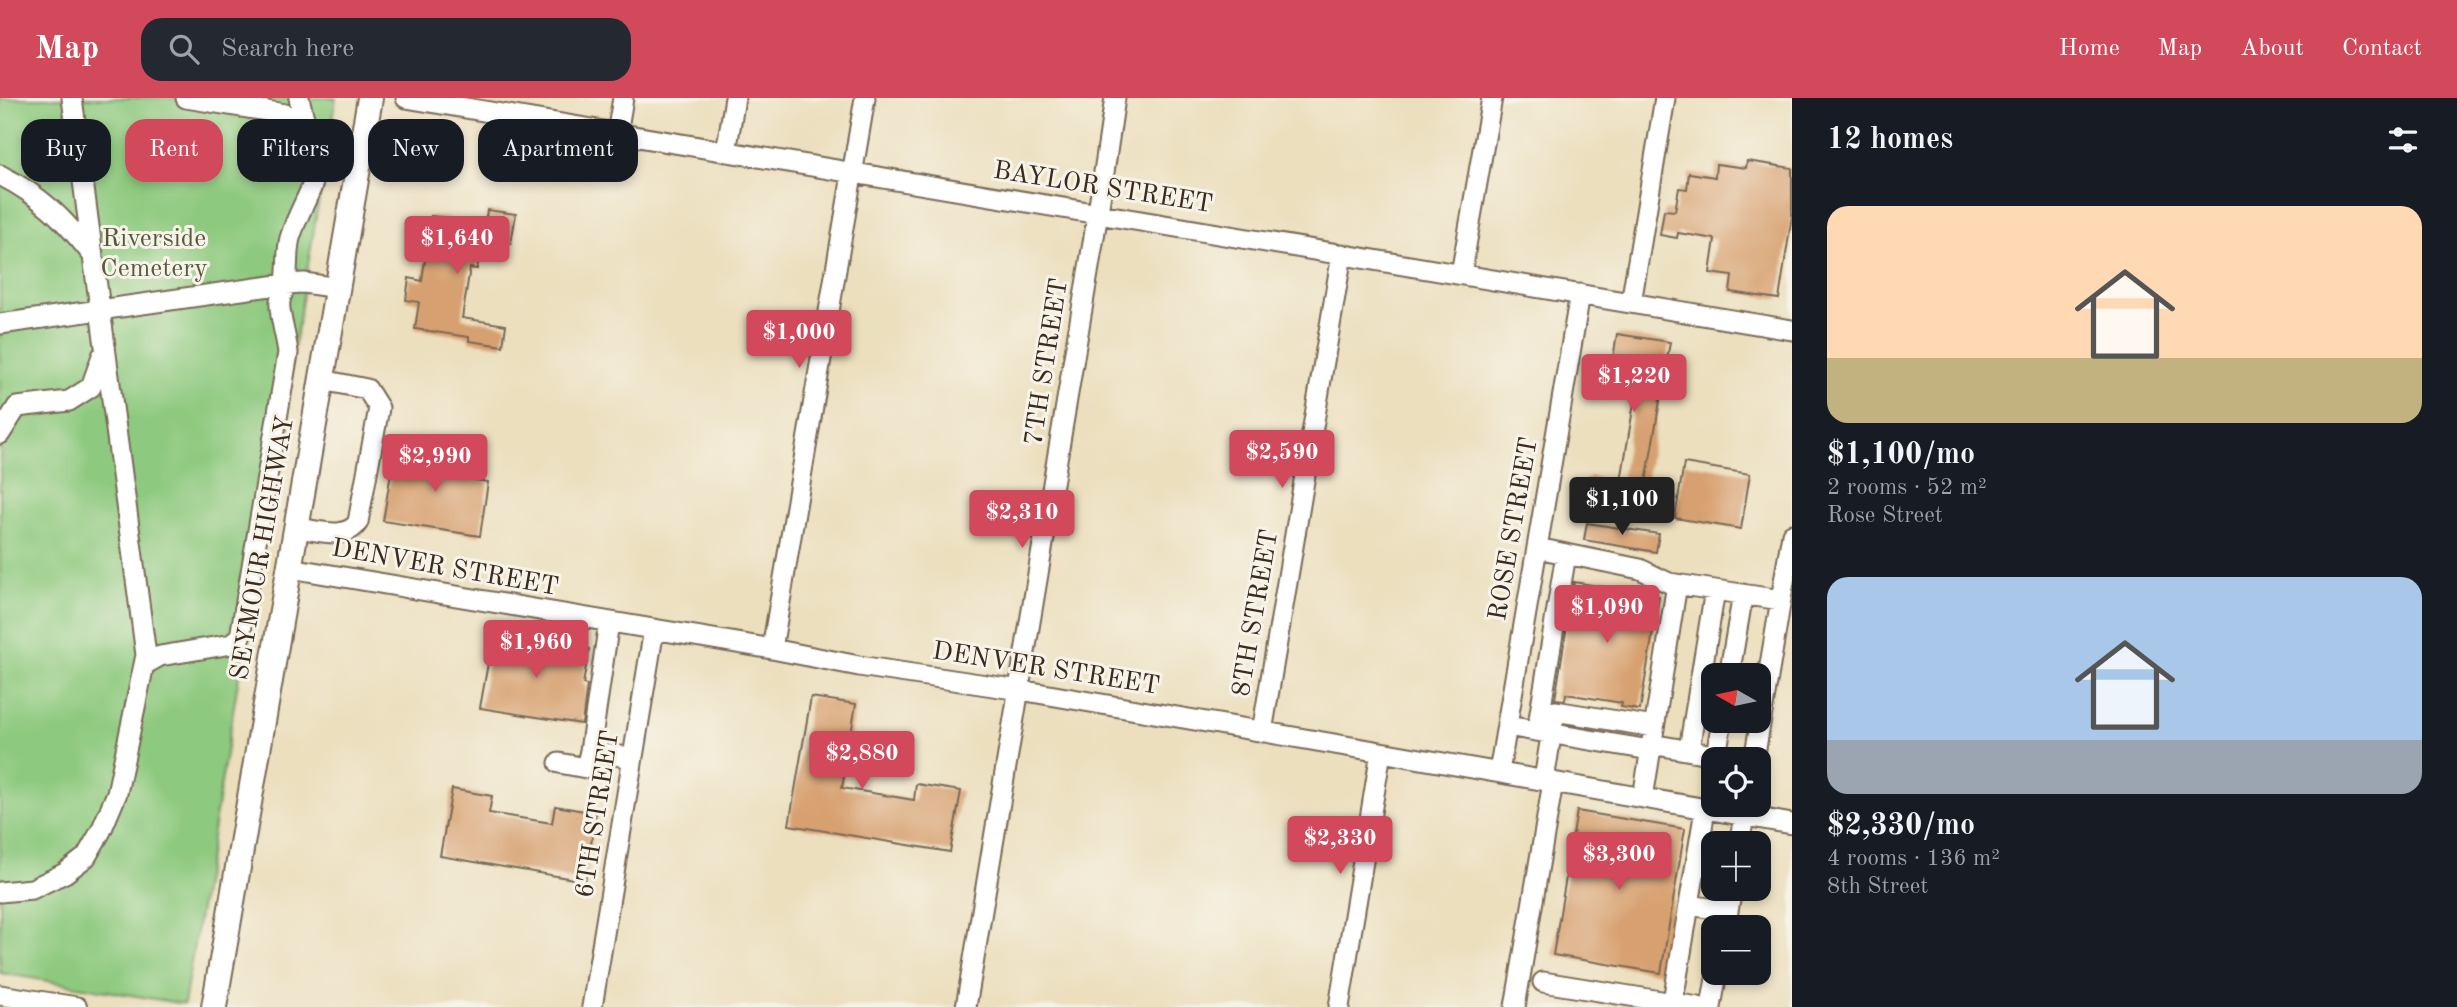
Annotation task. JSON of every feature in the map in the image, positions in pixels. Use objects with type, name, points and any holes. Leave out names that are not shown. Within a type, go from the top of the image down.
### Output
[{"type":"main road","name":"SEYMOUR HIGHWAY","points":[[214,1007],[370,98]]},
{"type":"street","points":[[0,892],[32,889],[65,873],[86,857],[101,831],[117,793],[146,655],[72,98]]},
{"type":"street","points":[[186,98],[285,114],[298,119]]},
{"type":"street","points":[[299,98],[304,119]]},
{"type":"street","name":"BAYLOR STREET","points":[[406,98],[529,119]]},
{"type":"street","points":[[620,119],[623,98]]},
{"type":"street","points":[[726,152],[735,98]]},
{"type":"street","points":[[772,649],[865,98]]},
{"type":"street","name":"7TH STREET","points":[[966,1007],[1115,98]]},
{"type":"street","points":[[1461,274],[1492,98]]},
{"type":"street","points":[[1631,303],[1665,98]]},
{"type":"street","name":"BAYLOR STREET","points":[[638,137],[1792,330]]},
{"type":"street","points":[[0,175],[27,189],[52,208],[92,253]]},
{"type":"street","points":[[144,665],[160,656],[232,644],[240,637],[288,353],[286,330],[279,310],[280,299],[285,284],[290,237],[313,182]]},
{"type":"street","name":"8TH STREET","points":[[1262,732],[1342,254]]},
{"type":"street","points":[[0,324],[285,284],[304,283],[338,288]]},
{"type":"street","name":"ROSE STREET","points":[[1499,772],[1580,294]]},
{"type":"street","points":[[0,434],[8,407],[69,401],[91,387],[105,349]]},
{"type":"street","points":[[297,528],[344,534],[352,530],[358,522],[379,408],[367,389],[322,380]]},
{"type":"street","points":[[1756,747],[1792,534]]},
{"type":"street","points":[[1537,548],[1640,569],[1677,584],[1781,600]]},
{"type":"street","points":[[1515,1007],[1548,781],[1544,732],[1566,554]]},
{"type":"street","name":"DENVER STREET","points":[[290,568],[859,666],[1020,690],[1381,751],[1701,809]]},
{"type":"street","points":[[1643,798],[1677,584]]},
{"type":"street","points":[[1689,750],[1715,590]]},
{"type":"street","points":[[1732,663],[1743,594]]},
{"type":"street","points":[[559,763],[586,768],[609,622]]},
{"type":"street","name":"6TH STREET","points":[[592,1007],[654,629]]},
{"type":"street","points":[[1544,732],[1555,711],[1701,752]]},
{"type":"street","points":[[1507,726],[1544,732]]},
{"type":"street","points":[[590,751],[633,758]]},
{"type":"street","points":[[1339,1007],[1381,751]]},
{"type":"street","points":[[1673,1005],[1703,817]]},
{"type":"street","name":"DENVER STREET","points":[[1767,817],[1792,824]]},
{"type":"street","points":[[1689,905],[1716,915]]},
{"type":"street","points":[[1543,982],[1698,1007]]},
{"type":"street","points":[[1712,1007],[1715,985]]},
{"type":"street","points":[[0,995],[76,1007]]},
{"type":"green space","name":"Riverside Cemetery","points":[[0,98],[336,98],[332,119],[237,119],[237,182],[322,182],[184,1004],[0,973]]},
{"type":"building","points":[[1747,161],[1792,168],[1792,216],[1779,299],[1730,292],[1732,276],[1710,273],[1715,239],[1678,233],[1677,238],[1660,235],[1664,210],[1675,211],[1679,188],[1687,189],[1689,173],[1715,177],[1716,164],[1746,168]]},
{"type":"building","points":[[487,210],[516,214],[511,244],[482,240],[477,269],[470,268],[462,318],[506,325],[503,346],[469,341],[469,337],[415,329],[419,302],[406,300],[409,278],[422,281],[431,216],[485,224]]},
{"type":"building","points":[[1617,334],[1670,342],[1642,506],[1586,497],[1589,476],[1621,481],[1635,397],[1603,392],[1606,370],[1611,371]]},
{"type":"building","points":[[395,449],[469,461],[466,479],[488,482],[480,536],[383,521]]},
{"type":"building","points":[[1684,463],[1750,474],[1741,529],[1675,518]]},
{"type":"building","points":[[1587,523],[1659,534],[1656,552],[1584,540]]},
{"type":"building","points":[[1574,582],[1659,596],[1640,710],[1621,707],[1622,703],[1566,694],[1565,700],[1555,699]]},
{"type":"building","points":[[493,635],[529,641],[528,647],[553,651],[554,644],[589,649],[583,684],[587,685],[582,724],[480,708]]},
{"type":"building","points":[[811,697],[856,704],[842,788],[914,800],[916,784],[961,791],[950,852],[789,825]]},
{"type":"building","points":[[452,789],[492,796],[489,813],[552,823],[555,806],[596,813],[585,881],[440,856]]},
{"type":"building","points":[[1577,811],[1685,829],[1661,973],[1553,955]]}]
